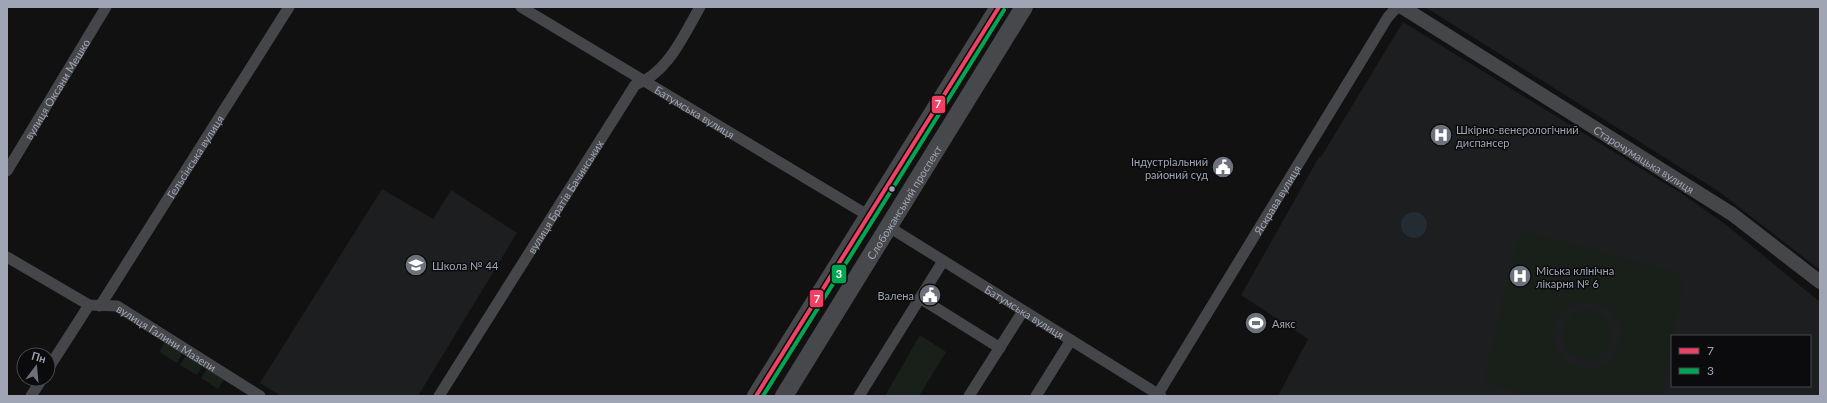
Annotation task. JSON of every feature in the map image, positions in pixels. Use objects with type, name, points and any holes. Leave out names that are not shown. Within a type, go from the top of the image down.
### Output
[{"type":"main road","name":"Слобожанський проспект","points":[[756,396],[998,7]]},
{"type":"main road","name":"Слобожанський проспект","points":[[784,396],[1024,7]]},
{"type":"street","name":"вулиця Оксани Мешко","points":[[7,171],[106,7]]},
{"type":"street","name":"Гельсінська вулиця","points":[[56,358],[94,305],[289,7]]},
{"type":"street","name":"Батумська вулиця","points":[[522,7],[869,216]]},
{"type":"street","name":"вулиця Братів Бачинських","points":[[439,396],[634,85],[645,81],[664,66],[700,7]]},
{"type":"street","name":"Яскрава вулиця","points":[[1153,394],[1388,17],[1397,7]]},
{"type":"street","name":"Старочумацька вулиця","points":[[1402,7],[1732,214],[1820,282]]},
{"type":"street","name":"Батумська вулиця","points":[[889,227],[1070,340],[1153,394]]},
{"type":"street","name":"вулиця Галини Мазепи","points":[[7,258],[94,305],[118,306],[260,396]]},
{"type":"street","points":[[859,396],[943,261]]},
{"type":"street","points":[[920,298],[1000,348]]},
{"type":"street","points":[[969,396],[1023,311]]},
{"type":"street","points":[[1036,396],[1070,340]]},
{"type":"street","points":[[31,396],[37,387]]},
{"type":"shaded area","points":[[1425,7],[1820,7],[1820,270],[1718,191]]},
{"type":"shaded area","name":"Міська клінічна лікарня № 6","points":[[1403,22],[1684,195],[1725,224],[1820,302],[1820,396],[1278,396],[1308,339],[1241,295],[1319,157],[1321,157]]},
{"type":"shaded area","name":"Школа № 44","points":[[382,189],[433,219],[451,190],[517,233],[418,396],[281,396],[260,383]]},
{"type":"shaded area","points":[[1414,212],[1423,216],[1427,225],[1423,234],[1414,238],[1405,234],[1401,225],[1405,216]]},
{"type":"shaded area","points":[[1524,232],[1530,232],[1676,273],[1681,278],[1683,289],[1673,335],[1671,335],[1671,345],[1660,396],[1531,396],[1488,383],[1485,375],[1518,238]],"holes":[[[1583,301],[1601,305],[1613,314],[1619,327],[1620,340],[1616,353],[1607,363],[1594,368],[1578,367],[1566,362],[1555,347],[1553,338],[1555,322],[1560,315],[1574,304]]]},
{"type":"shaded area","points":[[1587,310],[1596,312],[1607,321],[1612,335],[1610,344],[1601,355],[1587,360],[1578,358],[1567,349],[1562,335],[1564,326],[1573,315]]},
{"type":"shaded area","points":[[920,335],[946,352],[919,396],[885,396]]},
{"type":"shaded area","points":[[165,342],[183,352],[177,363],[159,352]]},
{"type":"shaded area","points":[[186,355],[203,365],[197,375],[180,365]]},
{"type":"shaded area","points":[[208,367],[225,378],[218,389],[201,378]]},
{"type":"transit line","name":"7","points":[[756,396],[999,7]]},
{"type":"transit line","name":"3","points":[[763,396],[1004,10]]},
{"type":"place","name":"Шкірно-венерологічний диспансер","points":[[1441,135]]},
{"type":"place","name":"Індустріальний районий суд","points":[[1223,167]]},
{"type":"place","name":"Школа № 44","points":[[416,265]]},
{"type":"place","name":"Міська клінічна лікарня № 6","points":[[1520,276]]},
{"type":"place","name":"Валена","points":[[930,295]]},
{"type":"place","name":"Аякс","points":[[1256,323]]}]
